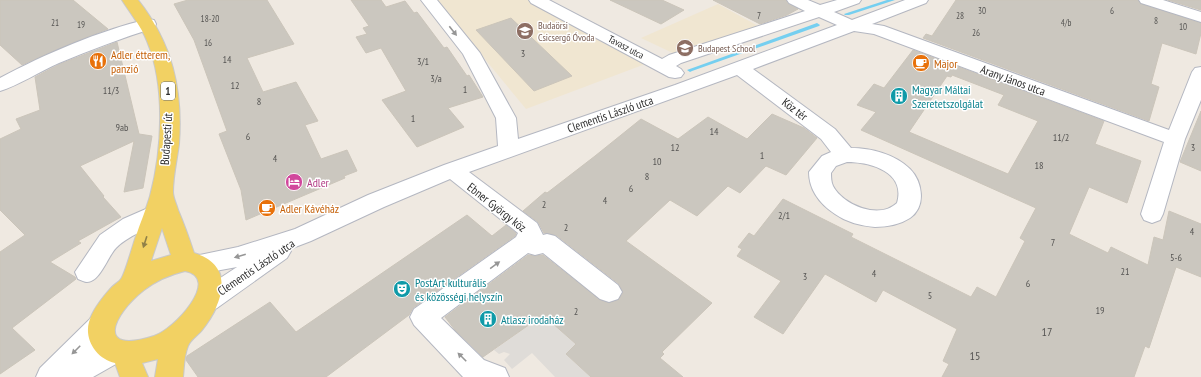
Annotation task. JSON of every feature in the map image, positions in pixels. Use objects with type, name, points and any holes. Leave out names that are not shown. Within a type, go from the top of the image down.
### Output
[{"type":"main road","name":"Budapesti út","points":[[130,0],[148,24],[159,48],[166,72],[168,90],[168,148],[158,202],[133,284]]},
{"type":"main road","name":"Budapesti út","points":[[158,202],[192,263]]},
{"type":"main road","points":[[134,377],[118,352],[104,341],[102,332],[103,323],[107,314],[116,299],[133,284],[152,272],[168,265],[192,263]]},
{"type":"main road","name":"1","points":[[192,263],[207,274],[210,284],[208,300]]},
{"type":"main road","points":[[118,352],[144,351],[177,337],[192,324],[208,300]]},
{"type":"main road","points":[[169,377],[172,355],[177,337]]},
{"type":"street","points":[[429,0],[471,54],[506,118],[508,149]]},
{"type":"street","name":"Tavasz utca","points":[[537,0],[663,66],[693,85]]},
{"type":"street","name":"Arany János utca","points":[[795,0],[850,25],[878,30],[1175,139]]},
{"type":"street","points":[[663,66],[675,59],[853,0]]},
{"type":"street","name":"Clementis László utca","points":[[192,263],[238,257],[303,235],[376,200],[452,170],[740,68],[850,25],[920,0]]},
{"type":"street","points":[[1147,0],[1201,18]]},
{"type":"street","points":[[0,85],[22,73],[82,47],[148,24]]},
{"type":"street","name":"Köz tér","points":[[740,68],[828,134],[845,155]]},
{"type":"street","points":[[1152,214],[1175,139],[1193,121],[1201,72]]},
{"type":"street","name":"Ebner György köz","points":[[452,170],[529,229],[530,233],[525,243],[423,318],[474,368],[495,377]]},
{"type":"street","points":[[87,272],[108,241],[131,225],[158,202]]},
{"type":"street","points":[[529,229],[535,246],[547,243],[609,292]]},
{"type":"street","name":"Clementis László utca","points":[[208,300],[303,235]]},
{"type":"street","points":[[50,377],[103,323]]},
{"type":"street","points":[[67,377],[118,352]]},
{"type":"shaded area","name":"Budaörsi Csicsergő Óvoda","points":[[436,0],[528,0],[648,63],[526,109]]},
{"type":"shaded area","points":[[718,4],[760,27],[677,55],[641,38]]},
{"type":"shaded area","points":[[543,315],[576,344],[566,354],[591,377],[555,377],[532,353],[512,369],[504,360],[510,354],[504,352],[499,354],[494,350]]},
{"type":"building","points":[[0,0],[73,0],[108,29],[22,65],[0,45]]},
{"type":"building","points":[[188,0],[267,0],[294,44],[247,58],[263,92],[296,82],[318,121],[305,125],[321,159],[347,150],[357,171],[344,176],[345,178],[246,220],[241,190],[219,134],[227,131],[194,40],[174,4]]},
{"type":"building","points":[[351,0],[381,0],[386,7],[405,1],[414,13],[417,12],[444,48],[447,47],[467,76],[469,75],[483,97],[448,108],[464,127],[417,147],[382,100],[406,91],[381,48],[366,53],[356,37],[367,34],[363,28],[369,26]]},
{"type":"building","points":[[610,0],[662,0],[684,10],[661,24]]},
{"type":"building","points":[[713,0],[786,0],[788,4],[798,9],[787,15],[760,24]]},
{"type":"building","points":[[956,0],[1138,0],[1141,4],[1201,23],[1201,33],[1196,54],[1162,43],[1151,84],[1159,87],[1149,121],[923,38],[926,34],[932,36]]},
{"type":"building","points":[[1168,0],[1201,0],[1201,10]]},
{"type":"building","points":[[511,18],[572,76],[534,91],[476,30]]},
{"type":"building","points":[[117,42],[139,134],[152,136],[143,188],[124,192],[134,141],[80,166],[104,196],[103,197],[121,217],[78,241],[81,243],[50,262],[76,279],[12,328],[35,350],[0,374],[0,252],[25,235],[0,210],[0,139],[21,129],[16,119],[40,110],[35,77],[60,64]]},
{"type":"building","points":[[913,50],[1104,121],[1095,144],[1141,161],[1127,203],[1089,187],[1069,234],[1108,253],[1111,247],[1148,265],[1154,237],[1163,240],[1169,211],[1201,224],[1201,277],[1176,267],[1149,348],[1145,346],[1134,377],[942,377],[949,364],[943,361],[957,329],[883,290],[876,302],[825,274],[783,334],[754,317],[781,281],[737,256],[742,249],[738,247],[749,233],[754,236],[783,199],[853,234],[851,237],[971,297],[977,287],[996,297],[1025,241],[1020,238],[1036,208],[861,130],[876,112],[857,105],[874,84],[884,88]],"holes":[[[952,75],[1004,95],[998,105],[1038,121],[1008,174],[909,132],[947,76],[951,77]]]},
{"type":"building","points":[[1201,111],[1201,171],[1180,162]]},
{"type":"building","points":[[772,114],[804,128],[817,138],[786,175],[766,166],[740,193],[728,186],[697,216],[670,200],[626,241],[712,303],[662,352],[664,354],[660,358],[683,377],[591,377],[566,354],[576,344],[543,315],[483,357],[455,330],[445,317],[528,255],[543,255],[600,300],[609,303],[618,300],[623,293],[619,284],[556,235],[544,233],[538,222],[523,211],[545,192],[547,193],[641,119],[678,139],[708,117],[747,139]]},
{"type":"building","name":"PostArt kulturális és közösségi helyszín","points":[[467,215],[492,236],[506,225],[516,233],[515,236],[413,308],[409,315],[326,377],[198,377],[186,360],[187,356],[270,302],[296,332]]},
{"type":"waterway","points":[[847,14],[892,0]]},
{"type":"waterway","points":[[690,70],[817,25]]},
{"type":"place","name":"Budaörsi Csicsergő Óvoda","points":[[525,31]]},
{"type":"place","name":"Budapest School","points":[[685,48]]},
{"type":"place","name":"Adler étterem, panzió","points":[[98,61]]},
{"type":"place","name":"Major","points":[[921,63]]},
{"type":"place","name":"Magyar Máltai Szeretetszolgálat","points":[[899,96]]},
{"type":"place","name":"Adler","points":[[294,182]]},
{"type":"place","name":"Adler Kávéház","points":[[267,208]]},
{"type":"place","name":"PostArt kulturális és közösségi helyszín","points":[[402,289]]},
{"type":"place","name":"Atlasz irodaház","points":[[488,319]]}]
